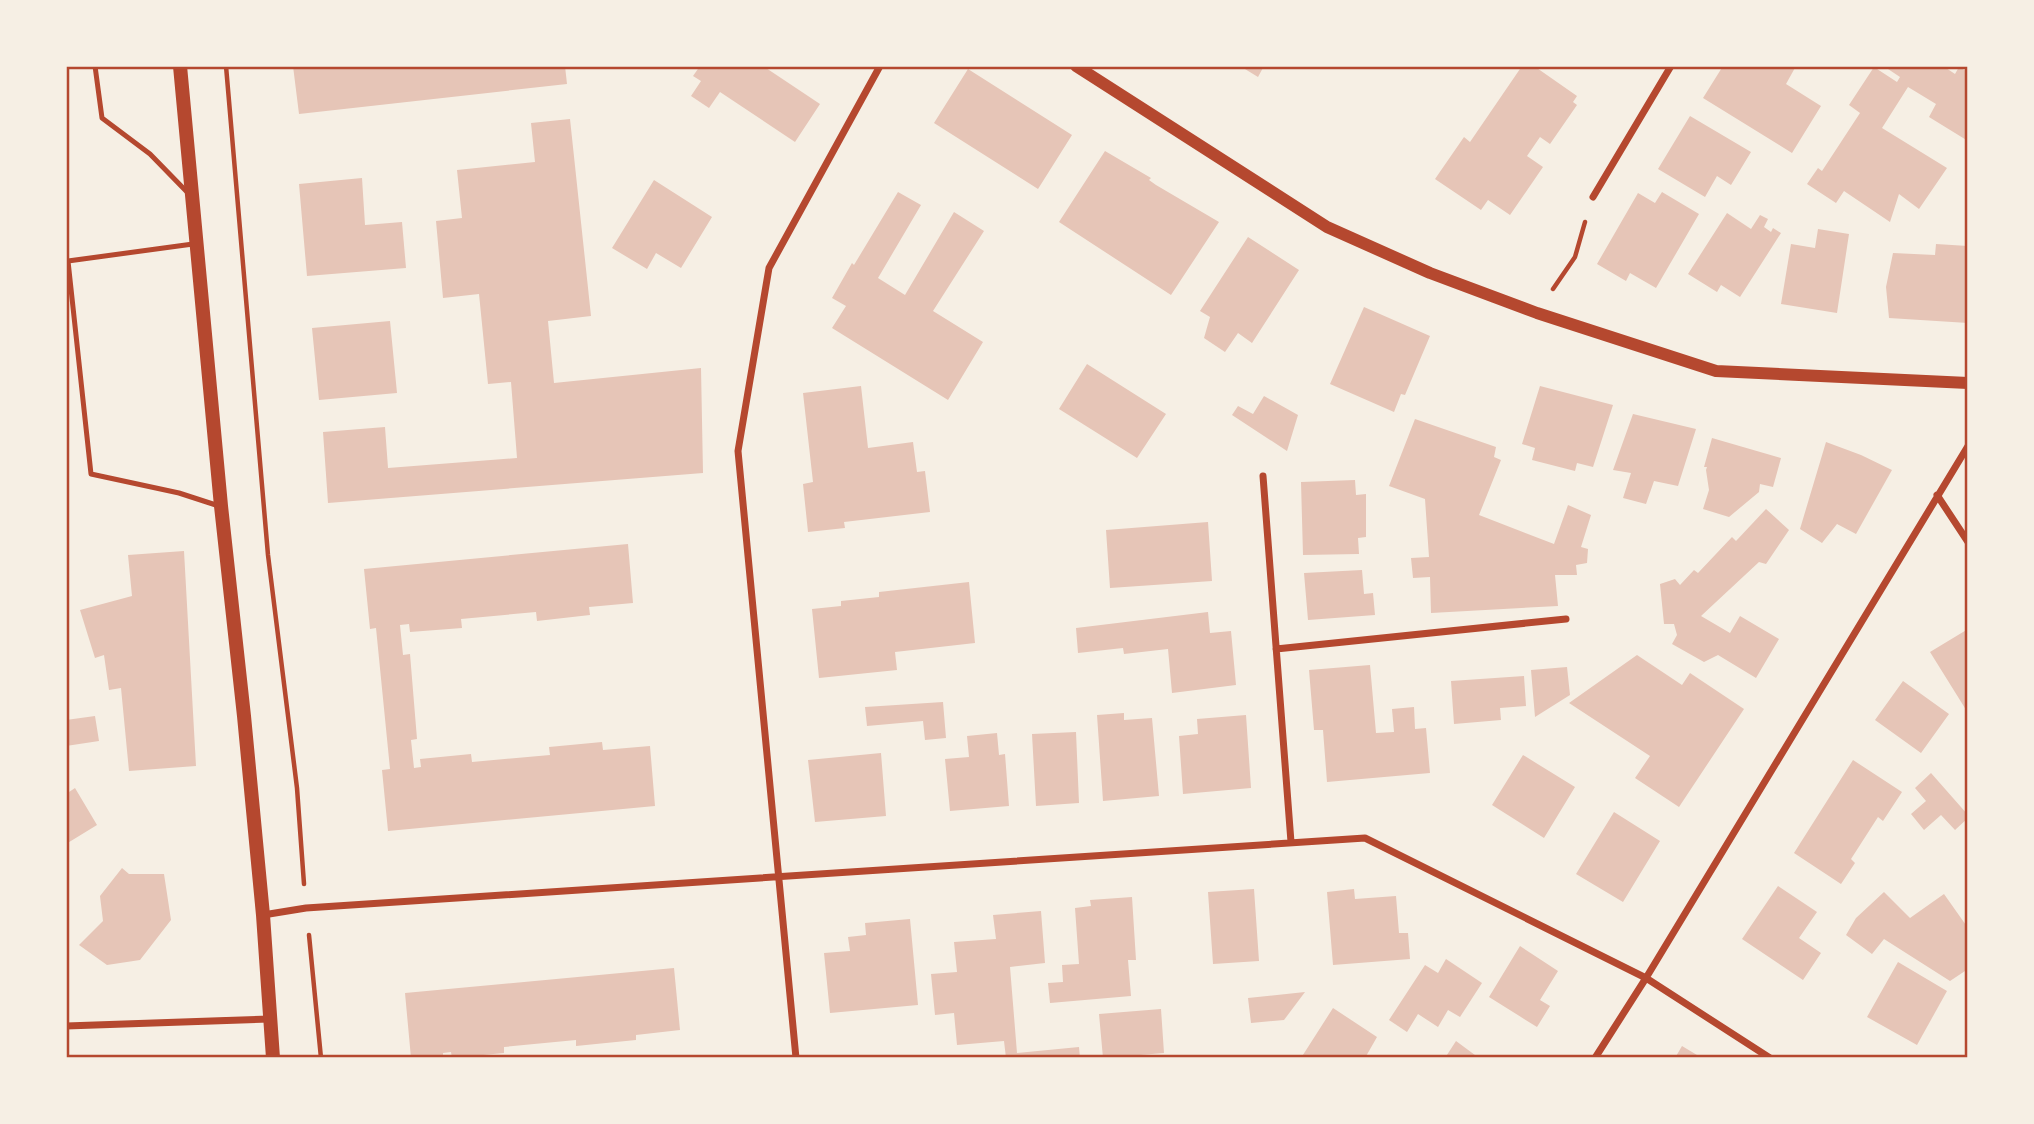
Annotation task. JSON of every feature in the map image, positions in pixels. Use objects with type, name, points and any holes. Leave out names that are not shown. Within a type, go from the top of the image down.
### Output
[{"type":"main road","points":[[180,66],[263,915],[273,1058]]},
{"type":"street","points":[[796,1058],[738,451],[769,268],[880,66]]},
{"type":"street","points":[[1076,66],[1327,227],[1430,274],[1537,313],[1716,371],[1968,383]]},
{"type":"street","points":[[1593,197],[1671,66]]},
{"type":"street","points":[[1595,1058],[1968,446]]},
{"type":"street","points":[[1263,475],[1291,842]]},
{"type":"street","points":[[1937,495],[1968,542]]},
{"type":"street","points":[[1276,649],[1566,619]]},
{"type":"street","points":[[263,915],[306,908],[1365,838],[1646,978],[1770,1058]]},
{"type":"street","points":[[66,1026],[269,1019]]},
{"type":"lane","points":[[95,66],[102,118],[150,154],[192,198]]},
{"type":"lane","points":[[197,243],[68,261],[91,474],[179,493],[221,506]]},
{"type":"path","points":[[226,66],[268,555],[297,788],[321,1058]]},
{"type":"path","points":[[1537,313],[1575,257],[1593,197]]},
{"type":"building","points":[[293,66],[565,66],[567,84],[299,114]]},
{"type":"building","points":[[700,66],[735,66],[739,69],[740,66],[763,66],[820,104],[795,142],[720,92],[709,108],[691,96],[701,81],[693,76]]},
{"type":"building","points":[[1240,66],[1264,66],[1258,77]]},
{"type":"building","points":[[1522,66],[1534,66],[1577,96],[1573,102],[1577,105],[1550,144],[1540,137],[1527,156],[1543,167],[1510,215],[1488,200],[1481,210],[1435,179],[1464,137],[1470,142]]},
{"type":"building","points":[[1723,66],[1796,66],[1786,84],[1821,106],[1792,153],[1703,98]]},
{"type":"building","points":[[1889,66],[1943,66],[1955,74],[1959,67],[1968,72],[1968,141],[1929,117],[1936,104],[1908,87],[1882,128],[1947,168],[1919,209],[1899,194],[1890,222],[1844,191],[1836,203],[1807,184],[1818,168],[1822,171],[1860,113],[1849,105],[1874,67],[1897,82],[1900,77],[1888,69]]},
{"type":"building","points":[[968,69],[1072,135],[1038,189],[934,123]]},
{"type":"building","points":[[1690,116],[1751,152],[1731,185],[1717,176],[1705,197],[1658,169]]},
{"type":"building","points":[[570,119],[591,316],[548,321],[554,383],[701,368],[703,473],[328,503],[323,432],[385,427],[388,468],[517,458],[511,382],[488,384],[479,294],[443,298],[436,221],[462,218],[457,170],[535,162],[531,123]]},
{"type":"building","points":[[1105,151],[1219,222],[1171,295],[1059,222]]},
{"type":"building","points":[[362,178],[365,225],[402,222],[406,268],[307,276],[299,184]]},
{"type":"building","points":[[654,180],[712,217],[681,268],[656,253],[647,269],[612,248]]},
{"type":"building","points":[[898,192],[921,205],[878,278],[905,295],[954,212],[984,231],[933,311],[983,342],[948,400],[832,328],[846,306],[832,298]]},
{"type":"building","points":[[1662,192],[1699,214],[1656,288],[1630,273],[1626,281],[1597,264],[1638,193],[1655,203]]},
{"type":"building","points":[[1727,213],[1751,229],[1760,215],[1768,219],[1764,227],[1771,232],[1773,228],[1781,233],[1740,297],[1721,285],[1717,292],[1688,274]]},
{"type":"building","points":[[1818,229],[1849,234],[1837,313],[1781,304],[1791,244],[1815,248]]},
{"type":"building","points":[[1248,237],[1299,270],[1252,343],[1238,333],[1225,352],[1204,338],[1210,317],[1200,311]]},
{"type":"building","points":[[1936,244],[1968,246],[1968,323],[1889,318],[1886,287],[1893,253],[1935,255]]},
{"type":"building","points":[[1364,307],[1430,336],[1405,395],[1401,394],[1394,412],[1330,384]]},
{"type":"building","points":[[390,321],[397,393],[319,400],[312,328]]},
{"type":"building","points":[[1087,364],[1166,414],[1137,458],[1059,409]]},
{"type":"building","points":[[861,386],[868,448],[913,442],[917,472],[925,471],[930,512],[844,522],[845,528],[808,532],[803,484],[813,482],[803,393]]},
{"type":"building","points":[[1540,386],[1613,405],[1593,467],[1577,463],[1575,471],[1532,460],[1535,448],[1522,444]]},
{"type":"building","points":[[1264,396],[1298,415],[1287,451],[1232,415],[1238,406],[1253,414]]},
{"type":"building","points":[[1633,414],[1696,429],[1678,486],[1654,481],[1646,504],[1623,498],[1631,473],[1613,470]]},
{"type":"building","points":[[1415,419],[1496,447],[1494,457],[1501,460],[1479,515],[1554,544],[1568,505],[1591,515],[1581,547],[1588,549],[1587,563],[1576,565],[1577,575],[1555,575],[1558,606],[1431,613],[1430,577],[1413,578],[1411,558],[1429,557],[1425,499],[1389,486]]},
{"type":"building","points":[[1712,438],[1781,458],[1773,487],[1760,484],[1759,492],[1729,517],[1703,509],[1709,490],[1707,467],[1704,467]]},
{"type":"building","points":[[1826,442],[1892,470],[1856,534],[1837,524],[1822,543],[1800,529]]},
{"type":"building","points":[[1355,480],[1356,495],[1366,494],[1366,537],[1358,538],[1359,554],[1303,555],[1301,482]]},
{"type":"building","points":[[1766,509],[1789,530],[1766,564],[1759,562],[1701,616],[1730,633],[1740,616],[1779,639],[1756,678],[1718,655],[1704,662],[1672,644],[1677,635],[1674,624],[1664,624],[1660,584],[1675,579],[1680,585],[1694,570],[1698,573],[1732,537],[1736,541]]},
{"type":"building","points":[[1208,522],[1212,581],[1110,588],[1106,530]]},
{"type":"building","points":[[628,544],[633,603],[589,607],[590,615],[537,621],[536,612],[461,619],[462,628],[410,632],[409,624],[400,625],[403,655],[410,654],[417,739],[411,740],[414,768],[421,767],[420,759],[471,754],[472,762],[550,755],[549,747],[602,742],[603,750],[650,746],[655,806],[388,831],[382,770],[390,769],[376,628],[370,629],[364,569]]},
{"type":"building","points":[[184,551],[196,766],[129,771],[121,688],[109,690],[104,655],[95,658],[80,610],[132,596],[128,555]]},
{"type":"building","points":[[1362,570],[1364,594],[1373,593],[1375,615],[1308,620],[1304,573]]},
{"type":"building","points":[[969,582],[975,643],[895,652],[897,670],[819,678],[812,609],[841,606],[841,601],[879,597],[879,592]]},
{"type":"building","points":[[1208,612],[1210,633],[1231,631],[1236,685],[1172,693],[1168,649],[1124,654],[1123,648],[1078,653],[1076,628]]},
{"type":"building","points":[[1968,629],[1968,713],[1930,652]]},
{"type":"building","points":[[1637,655],[1682,685],[1690,673],[1744,709],[1679,807],[1635,778],[1650,756],[1569,703]]},
{"type":"building","points":[[1370,665],[1376,733],[1394,732],[1392,709],[1414,707],[1415,729],[1426,728],[1430,773],[1327,782],[1323,730],[1314,730],[1309,670]]},
{"type":"building","points":[[1567,667],[1570,695],[1535,717],[1531,670]]},
{"type":"building","points":[[1524,676],[1526,706],[1500,708],[1501,720],[1454,724],[1451,681]]},
{"type":"building","points":[[1903,681],[1949,714],[1921,753],[1875,720]]},
{"type":"building","points":[[943,702],[946,738],[925,740],[923,721],[867,726],[865,707]]},
{"type":"building","points":[[1124,713],[1124,720],[1152,718],[1159,796],[1103,801],[1097,715]]},
{"type":"building","points":[[1246,715],[1251,788],[1183,794],[1179,736],[1198,734],[1197,719]]},
{"type":"building","points":[[95,716],[99,741],[66,746],[66,720]]},
{"type":"building","points":[[1076,732],[1079,803],[1036,806],[1032,734]]},
{"type":"building","points":[[997,733],[999,755],[1005,754],[1009,806],[950,811],[945,759],[969,757],[967,736]]},
{"type":"building","points":[[881,753],[886,816],[815,822],[808,760]]},
{"type":"building","points":[[1523,755],[1575,787],[1544,838],[1492,805]]},
{"type":"building","points":[[1853,760],[1902,792],[1883,821],[1878,817],[1851,859],[1855,863],[1841,884],[1794,853]]},
{"type":"building","points":[[1931,773],[1968,815],[1955,830],[1941,815],[1924,830],[1911,814],[1926,801],[1915,788]]},
{"type":"building","points":[[75,788],[97,825],[66,844],[66,794]]},
{"type":"building","points":[[1614,812],[1660,841],[1623,902],[1576,874]]},
{"type":"building","points":[[122,868],[129,874],[164,874],[171,920],[140,960],[107,965],[79,945],[103,921],[100,896]]},
{"type":"building","points":[[1778,886],[1817,912],[1799,938],[1821,953],[1803,980],[1742,939]]},
{"type":"building","points":[[1254,889],[1259,961],[1213,964],[1208,892]]},
{"type":"building","points":[[1354,889],[1355,899],[1396,896],[1399,933],[1408,933],[1410,959],[1333,965],[1327,892]]},
{"type":"building","points":[[1884,892],[1910,918],[1944,894],[1968,928],[1968,969],[1950,981],[1884,939],[1872,954],[1846,935],[1856,918]]},
{"type":"building","points":[[1132,897],[1136,960],[1128,960],[1131,996],[1050,1003],[1048,983],[1063,982],[1062,965],[1079,964],[1075,908],[1091,906],[1090,900]]},
{"type":"building","points":[[1041,911],[1045,963],[1010,967],[1017,1053],[1079,1047],[1080,1058],[1006,1058],[1004,1041],[957,1045],[954,1013],[935,1015],[931,974],[957,972],[954,942],[996,939],[993,915]]},
{"type":"building","points":[[910,919],[918,1005],[830,1013],[824,953],[850,951],[848,937],[866,935],[865,923]]},
{"type":"building","points":[[1520,946],[1558,971],[1540,1000],[1550,1006],[1537,1027],[1489,997]]},
{"type":"building","points":[[1446,959],[1482,983],[1460,1017],[1448,1010],[1438,1027],[1418,1014],[1407,1032],[1389,1020],[1425,965],[1438,973]]},
{"type":"building","points":[[1898,962],[1947,991],[1917,1045],[1867,1017]]},
{"type":"building","points":[[674,968],[680,1030],[636,1035],[636,1040],[576,1046],[576,1040],[504,1047],[504,1053],[452,1058],[451,1052],[443,1053],[443,1058],[411,1058],[405,993]]},
{"type":"building","points":[[1305,992],[1284,1020],[1251,1023],[1248,998]]},
{"type":"building","points":[[1333,1008],[1377,1037],[1365,1058],[1301,1058]]},
{"type":"building","points":[[1161,1009],[1164,1053],[1140,1055],[1140,1058],[1103,1058],[1099,1014]]},
{"type":"building","points":[[1456,1041],[1479,1058],[1445,1058]]},
{"type":"building","points":[[1682,1046],[1702,1058],[1675,1058]]}]
